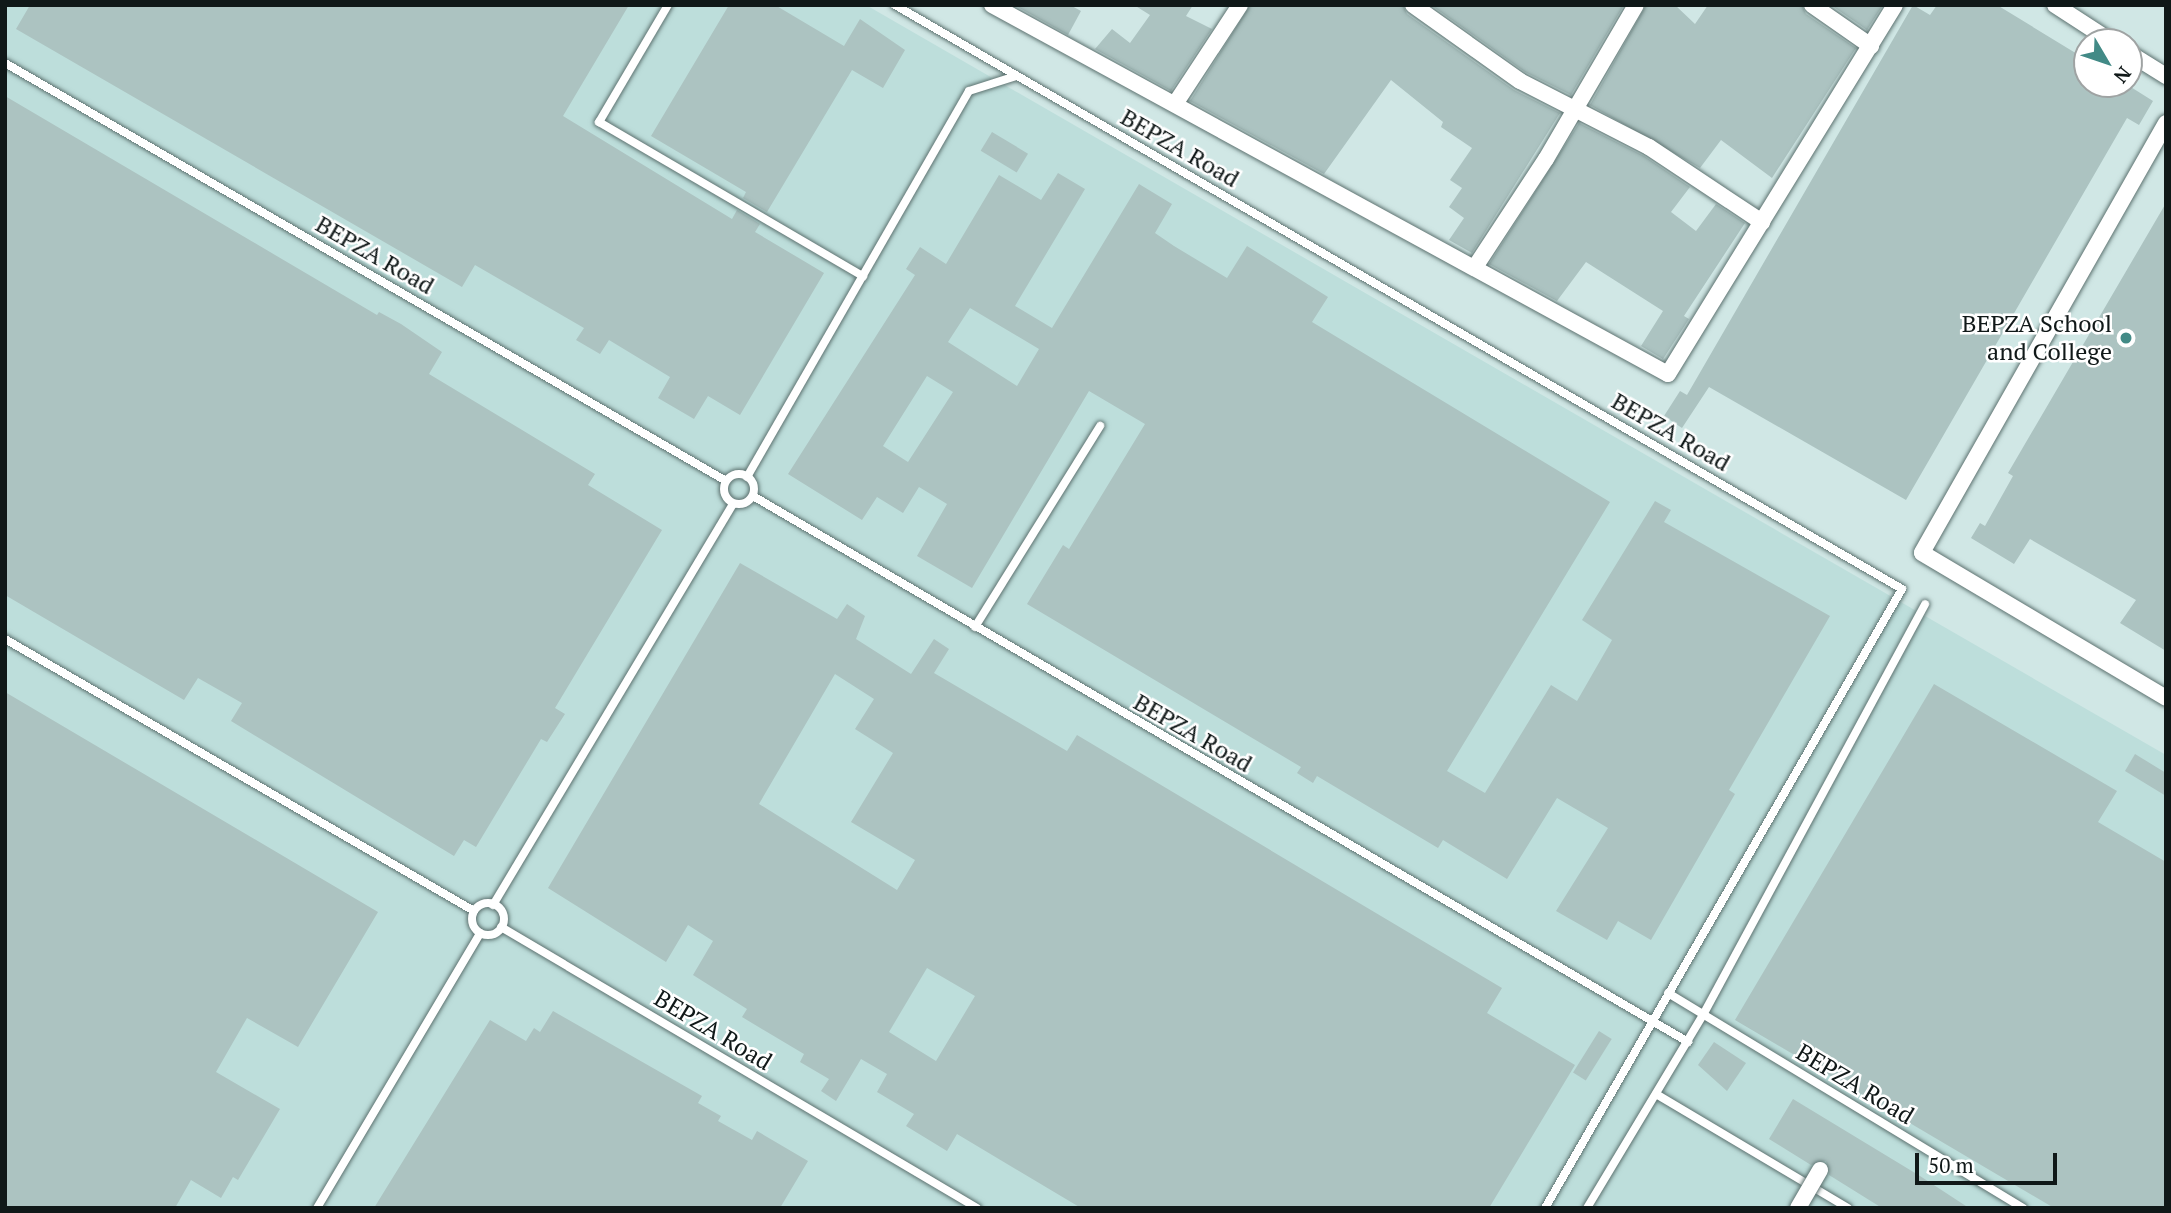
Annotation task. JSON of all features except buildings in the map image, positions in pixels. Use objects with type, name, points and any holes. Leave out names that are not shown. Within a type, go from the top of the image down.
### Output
[{"type":"street","points":[[992,5],[1668,374],[1895,5]]},
{"type":"street","points":[[1175,104],[1240,5]]},
{"type":"street","points":[[1413,5],[1520,81],[1576,106],[1649,147],[1762,222]]},
{"type":"street","points":[[1475,267],[1636,5]]},
{"type":"street","points":[[1812,5],[1871,46]]},
{"type":"street","points":[[2055,5],[2090,28]]},
{"type":"street","points":[[2143,62],[2166,76]]},
{"type":"street","points":[[2166,122],[1922,553],[2166,698]]},
{"type":"street","points":[[1797,1208],[1820,1170]]},
{"type":"lane","points":[[668,5],[599,122],[863,276]]},
{"type":"lane","name":"BEPZA Road","points":[[895,5],[1902,589],[1545,1208]]},
{"type":"lane","name":"BEPZA Road","points":[[5,63],[726,481]]},
{"type":"lane","points":[[747,477],[969,91],[1016,76]]},
{"type":"lane","points":[[975,627],[1100,426]]},
{"type":"lane","points":[[735,474],[747,477],[753,482],[752,496],[743,504],[733,504],[723,491],[726,481],[735,474]]},
{"type":"lane","name":"BEPZA Road","points":[[752,496],[1688,1042]]},
{"type":"lane","points":[[493,905],[733,504]]},
{"type":"lane","points":[[1587,1208],[1703,1016],[1925,604]]},
{"type":"lane","points":[[5,639],[474,911]]},
{"type":"lane","points":[[482,904],[493,905],[501,912],[501,927],[493,934],[480,933],[472,922],[474,911],[482,904]]},
{"type":"lane","name":"BEPZA Road","points":[[501,927],[977,1208]]},
{"type":"lane","points":[[317,1208],[480,933]]},
{"type":"lane","name":"BEPZA Road","points":[[1668,993],[2023,1208]]},
{"type":"lane","points":[[1656,1094],[1848,1208]]},
{"type":"shaded area","points":[[5,5],[866,5],[2166,755],[2166,1208],[5,1208]]},
{"type":"place","name":"BEPZA School and College","points":[[2126,338]]}]
